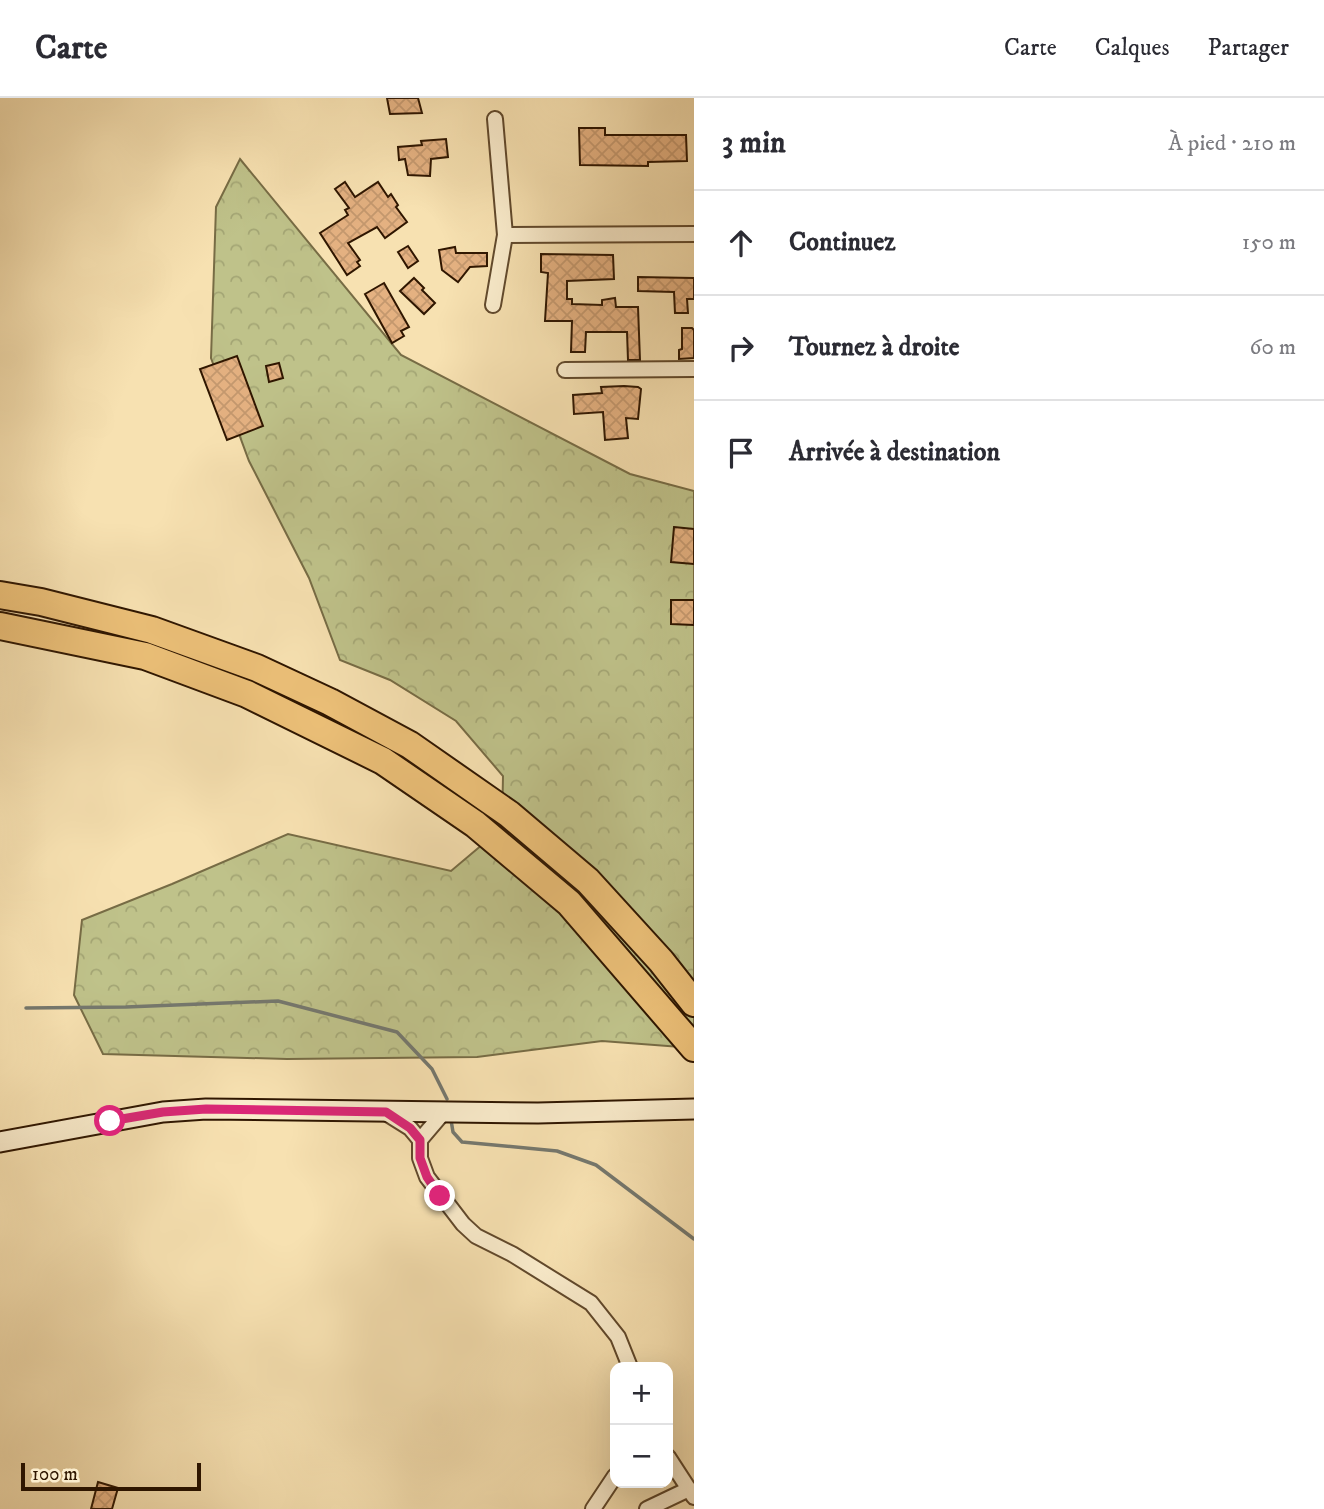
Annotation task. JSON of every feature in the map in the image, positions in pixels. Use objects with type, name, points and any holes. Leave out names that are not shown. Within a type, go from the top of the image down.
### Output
[{"type":"highway","points":[[0,595],[41,602],[152,630],[257,668],[330,702],[411,745],[509,814],[588,881],[661,961],[694,1003]]},
{"type":"highway","points":[[0,626],[145,656],[247,694],[383,761],[475,824],[569,903],[694,1048]]},
{"type":"street","points":[[493,306],[505,235],[495,119]]},
{"type":"street","points":[[505,235],[694,233]]},
{"type":"street","points":[[565,370],[694,369]]},
{"type":"street","points":[[0,1142],[163,1112],[206,1109],[538,1113],[694,1109]]},
{"type":"street","points":[[386,1112],[410,1128],[420,1140]]},
{"type":"street","points":[[443,1112],[420,1140],[420,1158],[427,1177],[463,1224],[476,1236],[512,1254],[592,1303],[618,1338],[628,1362]]},
{"type":"street","points":[[647,1509],[691,1493],[673,1465]]},
{"type":"street","points":[[593,1509],[610,1484]]},
{"type":"green space","points":[[240,159],[401,355],[630,474],[694,491],[694,1048],[602,1041],[477,1057],[287,1059],[103,1054],[74,995],[82,920],[288,834],[451,871],[502,828],[503,776],[456,721],[390,680],[340,660],[309,578],[249,461],[211,358],[216,207]]},
{"type":"building","points":[[387,98],[418,98],[422,113],[390,114]]},
{"type":"building","points":[[579,128],[605,128],[605,135],[686,135],[687,161],[648,162],[648,166],[580,165]]},
{"type":"building","points":[[446,139],[448,157],[431,159],[430,176],[408,175],[405,159],[399,160],[398,147],[422,145],[421,141]]},
{"type":"building","points":[[345,182],[355,197],[378,182],[388,197],[391,194],[398,205],[396,207],[407,222],[385,238],[377,227],[348,243],[360,260],[357,262],[360,266],[347,275],[320,233],[348,215],[345,210],[349,208],[335,189]]},
{"type":"building","points":[[408,246],[418,261],[408,268],[398,252]]},
{"type":"building","points":[[455,247],[456,253],[487,253],[487,266],[470,267],[458,282],[442,270],[439,250]]},
{"type":"building","points":[[541,254],[613,255],[614,279],[567,281],[567,299],[572,299],[572,304],[602,305],[602,300],[615,298],[616,307],[638,307],[640,360],[628,360],[627,332],[586,332],[585,352],[571,352],[572,321],[545,321],[548,273],[541,272]]},
{"type":"building","points":[[638,277],[694,278],[694,299],[687,299],[688,313],[675,313],[674,292],[638,291]]},
{"type":"building","points":[[414,278],[435,303],[424,314],[400,291]]},
{"type":"building","points":[[384,283],[409,327],[401,331],[404,336],[392,343],[365,294]]},
{"type":"building","points":[[682,328],[694,330],[694,358],[679,359]]},
{"type":"building","points":[[237,356],[263,426],[227,440],[200,369]]},
{"type":"building","points":[[279,363],[283,378],[269,382],[266,366]]},
{"type":"building","points":[[624,386],[641,389],[638,419],[626,418],[628,438],[605,440],[603,412],[574,414],[573,395],[602,393],[601,387]]},
{"type":"building","points":[[674,527],[694,529],[694,564],[671,562]]},
{"type":"building","points":[[671,600],[694,600],[694,625],[671,624]]},
{"type":"building","points":[[98,1482],[118,1488],[112,1509],[91,1509]]},
{"type":"waterway","points":[[26,1008],[278,1001],[397,1032],[432,1069],[447,1099]]},
{"type":"waterway","points":[[451,1120],[453,1132],[462,1142],[557,1151],[596,1165],[694,1239]]},
{"type":"route","points":[[110,1121],[163,1112],[206,1109],[386,1112],[410,1128],[420,1140],[420,1158],[427,1177],[440,1196]]}]
